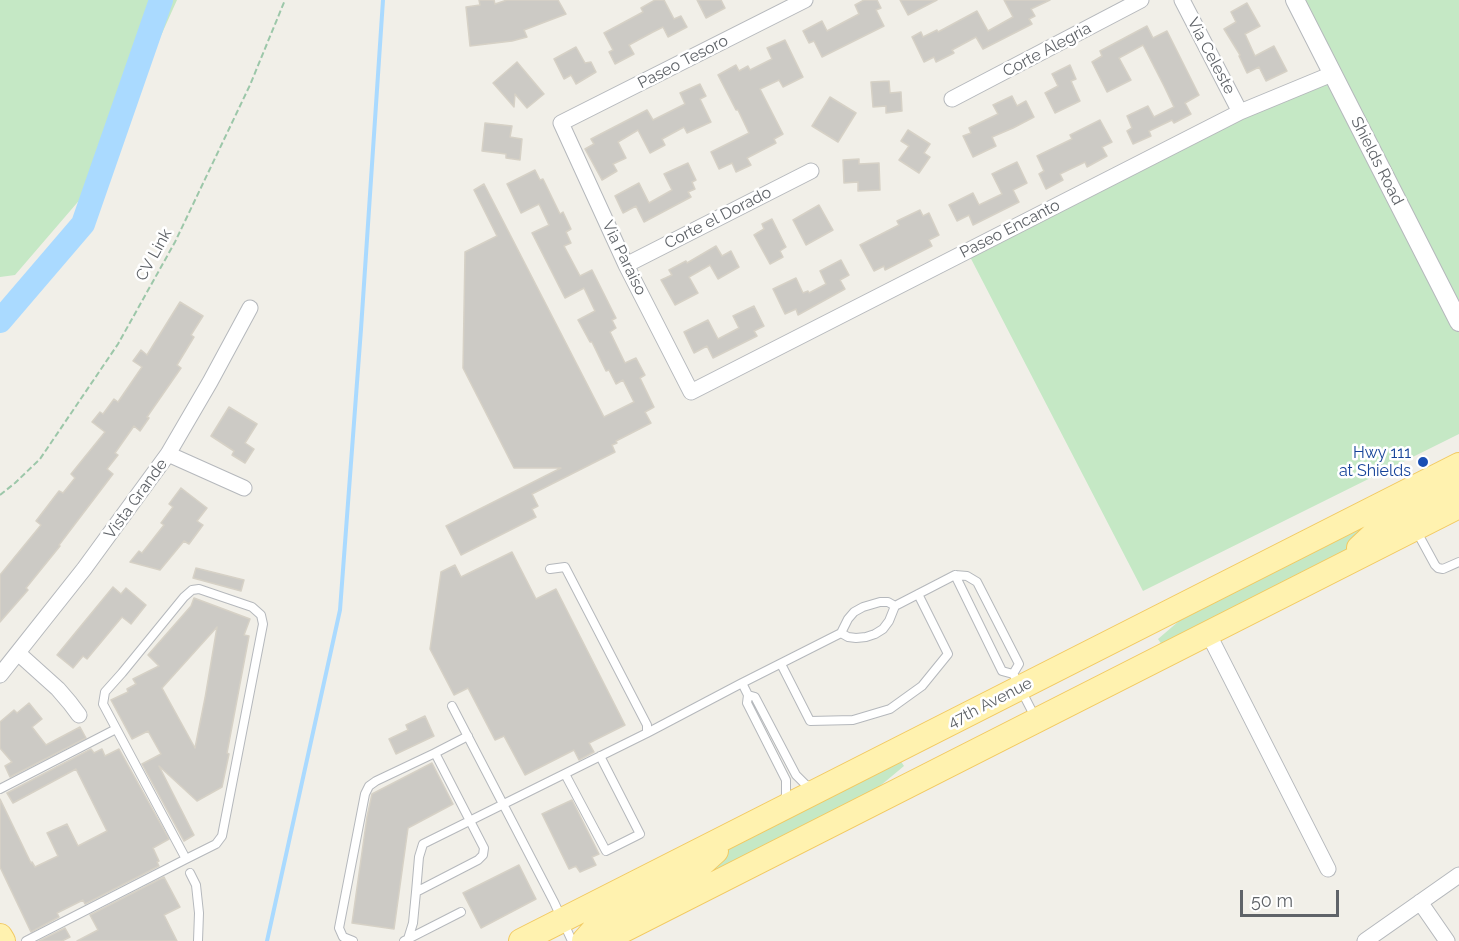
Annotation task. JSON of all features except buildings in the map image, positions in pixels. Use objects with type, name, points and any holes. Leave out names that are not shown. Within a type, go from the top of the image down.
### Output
[{"type":"main road","name":"47th Avenue","points":[[521,941],[567,930],[740,830],[1017,681],[1459,465]]},
{"type":"main road","points":[[1340,566],[1389,520],[1459,484]]},
{"type":"main road","points":[[602,941],[1459,506]]},
{"type":"main road","points":[[584,941],[598,925],[683,881],[740,830]]},
{"type":"main road","points":[[552,941],[567,930]]},
{"type":"main road","points":[[0,936],[3,941]]},
{"type":"street","name":"Paseo Tesoro","points":[[561,123],[805,0]]},
{"type":"street","name":"Corte Alegria","points":[[952,99],[1141,0]]},
{"type":"street","name":"Via Celeste","points":[[1182,0],[1240,112]]},
{"type":"street","name":"Shields Road","points":[[1294,0],[1459,322]]},
{"type":"street","name":"Paseo Encanto","points":[[691,392],[1240,112],[1332,74]]},
{"type":"street","name":"Via Paraiso","points":[[561,123],[626,265],[691,392]]},
{"type":"street","name":"Corte el Dorado","points":[[626,265],[811,171]]},
{"type":"street","name":"Vista Grande","points":[[0,675],[89,562],[168,454],[250,308]]},
{"type":"street","points":[[168,454],[244,488]]},
{"type":"street","points":[[1208,633],[1328,869]]},
{"type":"street","points":[[18,653],[58,689],[79,716]]},
{"type":"street","points":[[1365,941],[1459,875]]},
{"type":"street","points":[[1420,902],[1447,941]]},
{"type":"lane","points":[[1415,528],[1435,566],[1443,569],[1459,562]]},
{"type":"lane","points":[[550,569],[566,567],[647,725],[647,733]]},
{"type":"lane","points":[[842,633],[856,638],[866,638],[875,634],[889,621],[895,606],[955,575],[967,576],[977,582],[1019,664],[1017,681]]},
{"type":"lane","points":[[955,575],[1002,671],[1017,681],[1037,720]]},
{"type":"lane","points":[[26,941],[186,860],[216,844],[222,836],[263,624],[261,615],[252,607],[199,589],[192,590],[184,597],[105,692],[103,704],[186,860]]},
{"type":"lane","points":[[781,664],[810,721],[853,720],[890,709],[922,686],[948,654],[918,594]]},
{"type":"lane","points":[[406,940],[413,923],[419,857],[423,844],[842,633],[848,619],[862,607],[880,602],[895,606]]},
{"type":"lane","points":[[742,683],[748,695],[747,703],[786,780],[786,795],[780,810]]},
{"type":"lane","points":[[748,695],[755,697],[796,775],[807,785],[821,788]]},
{"type":"lane","points":[[452,706],[567,930]]},
{"type":"lane","points":[[0,789],[116,729]]},
{"type":"lane","points":[[353,941],[343,937],[339,928],[365,795],[369,786],[468,736]]},
{"type":"lane","points":[[416,892],[478,860],[483,855],[484,848],[435,753]]},
{"type":"lane","points":[[566,774],[606,851],[640,834],[600,756]]},
{"type":"lane","points":[[190,873],[196,885],[199,913],[198,941]]},
{"type":"lane","points":[[406,940],[461,912]]},
{"type":"path","name":"CV Link","points":[[0,495],[40,459],[118,344],[175,242],[250,85],[285,0]]},
{"type":"green space","points":[[0,0],[177,0],[95,182],[15,275],[0,277]]},
{"type":"green space","points":[[1295,0],[1459,0],[1459,434],[1143,591],[967,251],[1332,74]]},
{"type":"green space","points":[[1365,525],[1368,531],[1342,553],[1162,645],[1158,639],[1179,621]]},
{"type":"green space","points":[[900,760],[904,766],[874,791],[706,876],[725,851],[733,845]]},
{"type":"waterway","points":[[0,321],[83,224],[161,0]]},
{"type":"waterway","points":[[267,941],[340,610],[383,0]]},
{"type":"place","name":"Hwy 111 at Shields","points":[[1423,462]]}]
